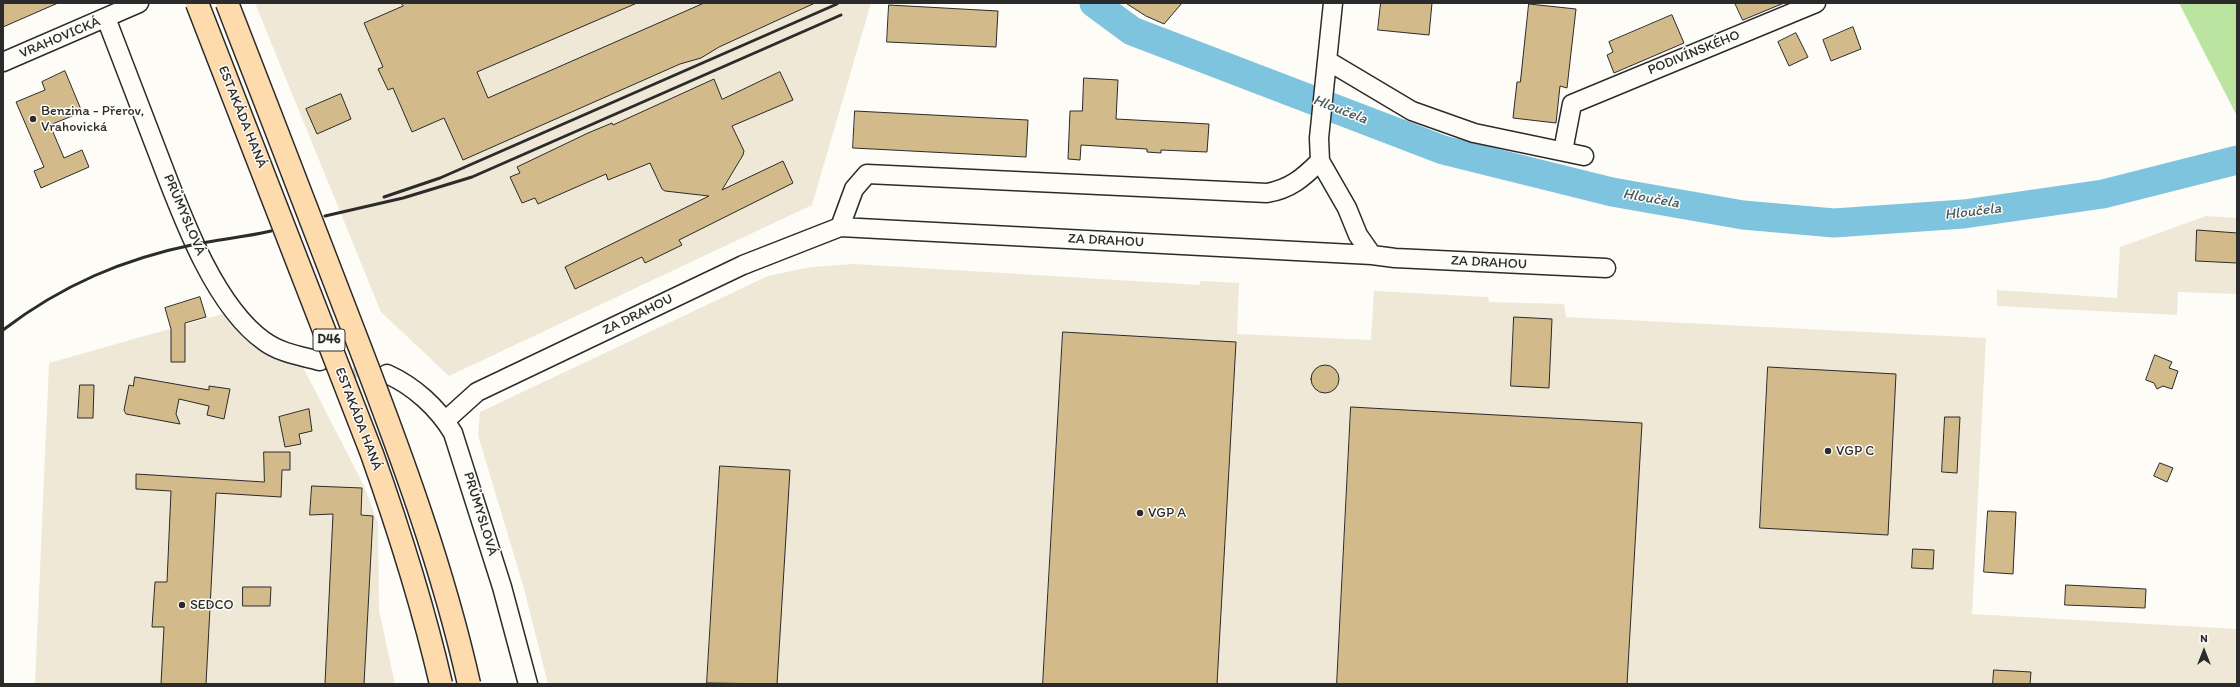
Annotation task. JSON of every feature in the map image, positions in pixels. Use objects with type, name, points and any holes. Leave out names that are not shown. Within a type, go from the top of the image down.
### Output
[{"type":"highway","name":"ESTAKÁDA HANÁ","points":[[197,3],[299,261],[375,462],[417,591],[441,684]]},
{"type":"highway","name":"ESTAKÁDA HANÁ","points":[[227,3],[320,241],[417,500],[442,581],[469,684]]},
{"type":"street","name":"VRAHOVICKÁ","points":[[3,62],[138,3]]},
{"type":"street","points":[[1333,3],[1319,138],[1320,161],[1347,208],[1358,235],[1372,255]]},
{"type":"street","name":"PODIVÍNSKÉHO","points":[[1563,151],[1572,104],[1816,3]]},
{"type":"street","name":"PRŮMYSLOVÁ","points":[[106,18],[173,193],[218,288],[237,314],[264,341],[285,351],[320,361]]},
{"type":"street","points":[[1328,61],[1412,111],[1474,133],[1584,156]]},
{"type":"street","points":[[840,227],[854,189],[867,174],[1240,193],[1267,193],[1284,190],[1307,174],[1320,161]]},
{"type":"street","name":"ZA DRAHOU","points":[[446,420],[477,392],[743,264],[840,227],[1372,255],[1396,258],[1606,268]]},
{"type":"street","name":"PRŮMYSLOVÁ","points":[[387,374],[414,390],[446,420],[459,446],[502,587],[528,684]]},
{"type":"shaded area","points":[[255,3],[871,3],[812,205],[449,376],[381,312]]},
{"type":"shaded area","points":[[2206,216],[2237,218],[2237,294],[2178,292],[2177,315],[1997,306],[1997,290],[2117,298],[2120,247]]},
{"type":"shaded area","points":[[854,264],[1200,285],[1200,281],[1239,283],[1237,334],[1371,340],[1374,291],[1488,297],[1489,302],[1564,304],[1566,317],[1986,338],[1972,614],[2237,629],[2237,684],[548,684],[523,585],[478,435],[480,412],[768,276],[811,267]]},
{"type":"shaded area","points":[[226,313],[259,351],[303,367],[364,486],[378,523],[379,610],[395,684],[35,684],[49,363]]},
{"type":"green space","points":[[2179,3],[2237,3],[2237,116]]},
{"type":"building","points":[[3,3],[58,3],[3,27]]},
{"type":"building","points":[[401,3],[637,3],[477,72],[488,98],[704,3],[815,3],[719,47],[701,58],[680,64],[463,160],[444,118],[412,132],[393,88],[388,90],[378,69],[383,67],[364,23],[403,6]]},
{"type":"building","points":[[1126,3],[1182,3],[1164,24],[1146,16]]},
{"type":"building","points":[[1381,3],[1432,3],[1429,35],[1378,30]]},
{"type":"building","points":[[1735,3],[1784,3],[1743,20]]},
{"type":"building","points":[[1529,4],[1576,9],[1567,88],[1560,86],[1556,123],[1513,118],[1517,82],[1520,82]]},
{"type":"building","points":[[889,5],[998,11],[996,47],[887,42]]},
{"type":"building","points":[[1672,15],[1684,43],[1614,73],[1607,55],[1613,52],[1609,42]]},
{"type":"building","points":[[1853,27],[1861,49],[1831,61],[1823,40]]},
{"type":"building","points":[[1796,33],[1808,57],[1789,66],[1778,42]]},
{"type":"building","points":[[65,71],[82,112],[50,125],[64,158],[82,150],[89,167],[41,188],[34,171],[44,167],[16,102],[45,90],[42,82]]},
{"type":"building","points":[[780,72],[793,100],[732,126],[744,151],[722,190],[783,161],[793,183],[679,240],[682,245],[645,263],[642,257],[575,289],[565,267],[709,196],[665,191],[662,189],[650,163],[608,180],[606,174],[538,204],[535,198],[522,203],[510,177],[520,173],[517,167],[588,133],[612,123],[613,125],[714,79],[722,99]]},
{"type":"building","points":[[1084,78],[1118,80],[1116,119],[1209,124],[1207,152],[1161,150],[1161,153],[1147,152],[1147,149],[1081,145],[1080,160],[1068,159],[1070,111],[1082,111]]},
{"type":"building","points":[[341,94],[351,119],[317,134],[306,109]]},
{"type":"building","points":[[855,111],[1028,120],[1026,157],[853,148]]},
{"type":"building","points":[[2197,230],[2237,233],[2237,263],[2196,261]]},
{"type":"building","points":[[200,297],[206,317],[185,323],[185,362],[171,362],[171,329],[165,308]]},
{"type":"building","points":[[1514,317],[1552,319],[1549,388],[1511,386]]},
{"type":"building","name":"VGP A","points":[[1063,332],[1236,342],[1217,684],[1043,684]]},
{"type":"building","points":[[2155,355],[2172,362],[2169,368],[2178,371],[2172,389],[2163,386],[2157,389],[2154,383],[2146,380]]},
{"type":"building","points":[[1325,365],[1335,369],[1339,379],[1335,389],[1325,393],[1315,389],[1311,379],[1315,369]]},
{"type":"building","name":"VGP C","points":[[1768,367],[1896,374],[1888,535],[1760,528]]},
{"type":"building","points":[[135,377],[209,390],[209,386],[230,389],[224,419],[207,415],[209,406],[179,399],[176,414],[180,424],[126,414],[124,410],[129,385],[133,386]]},
{"type":"building","points":[[80,385],[94,385],[93,418],[78,418]]},
{"type":"building","points":[[1351,407],[1642,423],[1627,684],[1337,684]]},
{"type":"building","points":[[309,409],[312,431],[299,434],[301,444],[285,447],[279,417]]},
{"type":"building","points":[[1945,417],[1960,417],[1957,473],[1942,472]]},
{"type":"building","name":"SEDCO","points":[[264,452],[290,452],[290,470],[282,470],[281,497],[216,493],[206,684],[161,684],[164,627],[152,627],[155,582],[167,582],[171,491],[136,489],[136,474],[264,482]]},
{"type":"building","points":[[2160,463],[2173,468],[2167,482],[2154,476]]},
{"type":"building","points":[[720,466],[790,470],[777,684],[707,683]]},
{"type":"building","points":[[312,486],[362,488],[361,515],[373,516],[364,684],[325,684],[333,514],[310,515]]},
{"type":"building","points":[[1988,511],[2016,512],[2013,574],[1984,572]]},
{"type":"building","points":[[1913,549],[1934,550],[1933,569],[1912,568]]},
{"type":"building","points":[[2066,585],[2146,589],[2145,608],[2065,605]]},
{"type":"building","points":[[243,587],[271,587],[270,606],[243,606]]},
{"type":"building","points":[[1994,670],[2031,672],[2030,684],[1993,684]]},
{"type":"waterway","name":"Hloučela","points":[[1094,3],[1132,31],[1443,150],[1612,192],[1743,215],[1834,223],[1964,214],[2103,194],[2237,160]]},
{"type":"tunnel","points":[[327,362],[380,373]]},
{"type":"railway","points":[[384,197],[440,178],[837,4]]},
{"type":"railway","points":[[325,216],[403,198],[472,177],[841,15]]},
{"type":"railway","points":[[3,330],[25,314],[71,287],[118,266],[169,250],[271,231]]},
{"type":"place","name":"Benzina - Přerov, Vrahovická","points":[[33,119]]},
{"type":"place","name":"VGP C","points":[[1828,451]]},
{"type":"place","name":"VGP A","points":[[1140,513]]},
{"type":"place","name":"SEDCO","points":[[182,605]]}]
